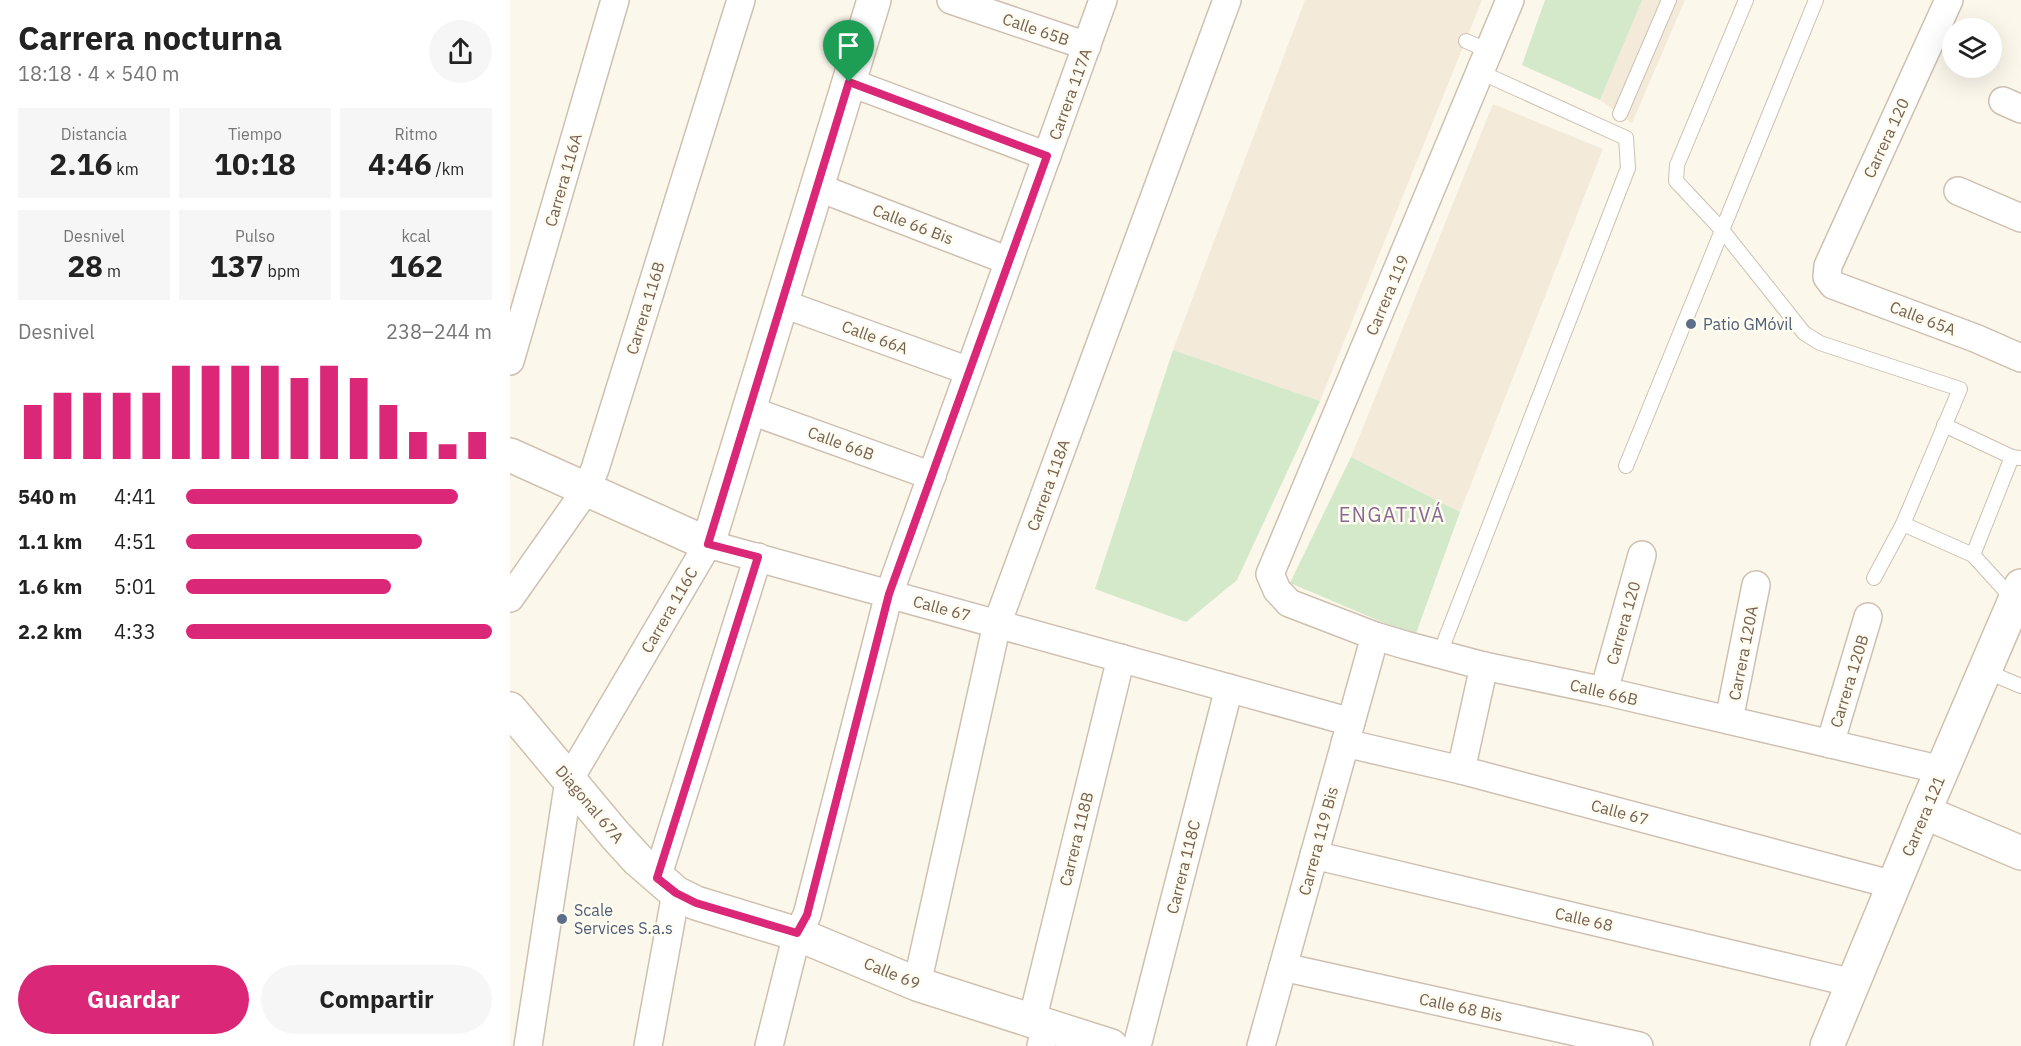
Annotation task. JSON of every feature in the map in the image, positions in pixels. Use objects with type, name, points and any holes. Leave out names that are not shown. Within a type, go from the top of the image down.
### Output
[{"type":"street","name":"Carrera 116A","points":[[510,361],[615,0]]},
{"type":"street","name":"Carrera 116B","points":[[510,598],[586,490],[595,468],[741,0]]},
{"type":"street","name":"Carrera 116C","points":[[528,1046],[569,780],[708,544],[874,0]]},
{"type":"street","name":"Calle 65B","points":[[951,0],[1087,46]]},
{"type":"street","name":"Carrera 117A","points":[[769,1046],[797,933],[807,915],[889,594],[1103,0]]},
{"type":"street","name":"Carrera 118A","points":[[917,984],[997,624],[1227,0]]},
{"type":"street","name":"Carrera 119","points":[[1276,590],[1270,574],[1478,55],[1510,0]]},
{"type":"street","name":"Carrera 120","points":[[1827,277],[1828,266],[1949,0]]},
{"type":"street","points":[[849,82],[1047,156]]},
{"type":"street","name":"Calle 66 Bis","points":[[817,187],[1009,261]]},
{"type":"street","points":[[1958,191],[2021,219]]},
{"type":"street","name":"Calle 65A","points":[[1827,277],[1833,285],[1975,338],[2021,358]]},
{"type":"street","name":"Calle 66A","points":[[781,303],[969,371]]},
{"type":"street","name":"Calle 66B","points":[[749,410],[932,476]]},
{"type":"street","name":"Calle 67","points":[[510,455],[708,544],[1229,687],[1348,732],[1461,770],[1894,885]]},
{"type":"street","name":"Carrera 120","points":[[1604,691],[1642,555]]},
{"type":"street","points":[[648,1046],[667,886],[758,557]]},
{"type":"street","name":"Carrera 120A","points":[[1729,720],[1756,585]]},
{"type":"street","name":"Calle 66B","points":[[1276,590],[1288,603],[1375,636],[1484,666],[1604,691],[1942,770]]},
{"type":"street","name":"Carrera 121","points":[[1827,1046],[2018,593]]},
{"type":"street","name":"Carrera 120B","points":[[1830,744],[1868,617]]},
{"type":"street","name":"Carrera 119 Bis","points":[[1261,1046],[1375,636]]},
{"type":"street","name":"Carrera 118B","points":[[1040,1030],[1120,658]]},
{"type":"street","points":[[1461,770],[1484,666]]},
{"type":"street","name":"Carrera 118C","points":[[1137,1046],[1229,687]]},
{"type":"street","name":"Diagonal 67A","points":[[510,709],[616,836],[667,886]]},
{"type":"street","points":[[1924,812],[2021,853]]},
{"type":"street","name":"Calle 68","points":[[1314,855],[1854,983]]},
{"type":"street","name":"Calle 69","points":[[667,886],[696,903],[797,933],[917,984],[1040,1030],[1111,1046]]},
{"type":"street","name":"Calle 68 Bis","points":[[1283,967],[1639,1046]]},
{"type":"lane","points":[[1620,114],[1669,0]]},
{"type":"lane","points":[[1746,0],[1677,165],[1676,181],[1722,230],[1798,326],[1820,344],[1960,389],[1903,524],[1874,578]]},
{"type":"lane","points":[[1626,466],[1816,0]]},
{"type":"lane","points":[[1445,640],[1628,168],[1626,138],[1478,55]]},
{"type":"lane","points":[[1944,425],[2016,458],[1972,555]]},
{"type":"lane","points":[[1903,524],[1972,555],[2018,593]]},
{"type":"lane","points":[[1985,671],[2021,686]]},
{"type":"shaded area","points":[[1305,0],[1482,0],[1320,401],[1173,350]]},
{"type":"shaded area","points":[[1641,0],[1685,0],[1632,123],[1600,100]]},
{"type":"shaded area","points":[[1493,104],[1603,149],[1460,512],[1351,457]]},
{"type":"green space","points":[[1545,0],[1642,0],[1600,100],[1522,65]]},
{"type":"green space","points":[[1173,350],[1320,401],[1237,580],[1186,622],[1095,589]]},
{"type":"green space","points":[[1351,457],[1460,512],[1415,636],[1290,583]]},
{"type":"place","name":"Patio GMóvil","points":[[1691,324]]},
{"type":"place","name":"Scale Services S.a.s","points":[[562,919]]},
{"type":"district","name":"ENGATIVÁ","points":[[1392,514]]},
{"type":"route","points":[[849,82],[1047,156],[889,594],[807,915],[797,933],[696,903],[676,893],[657,878],[758,557],[708,544],[849,82]]}]
